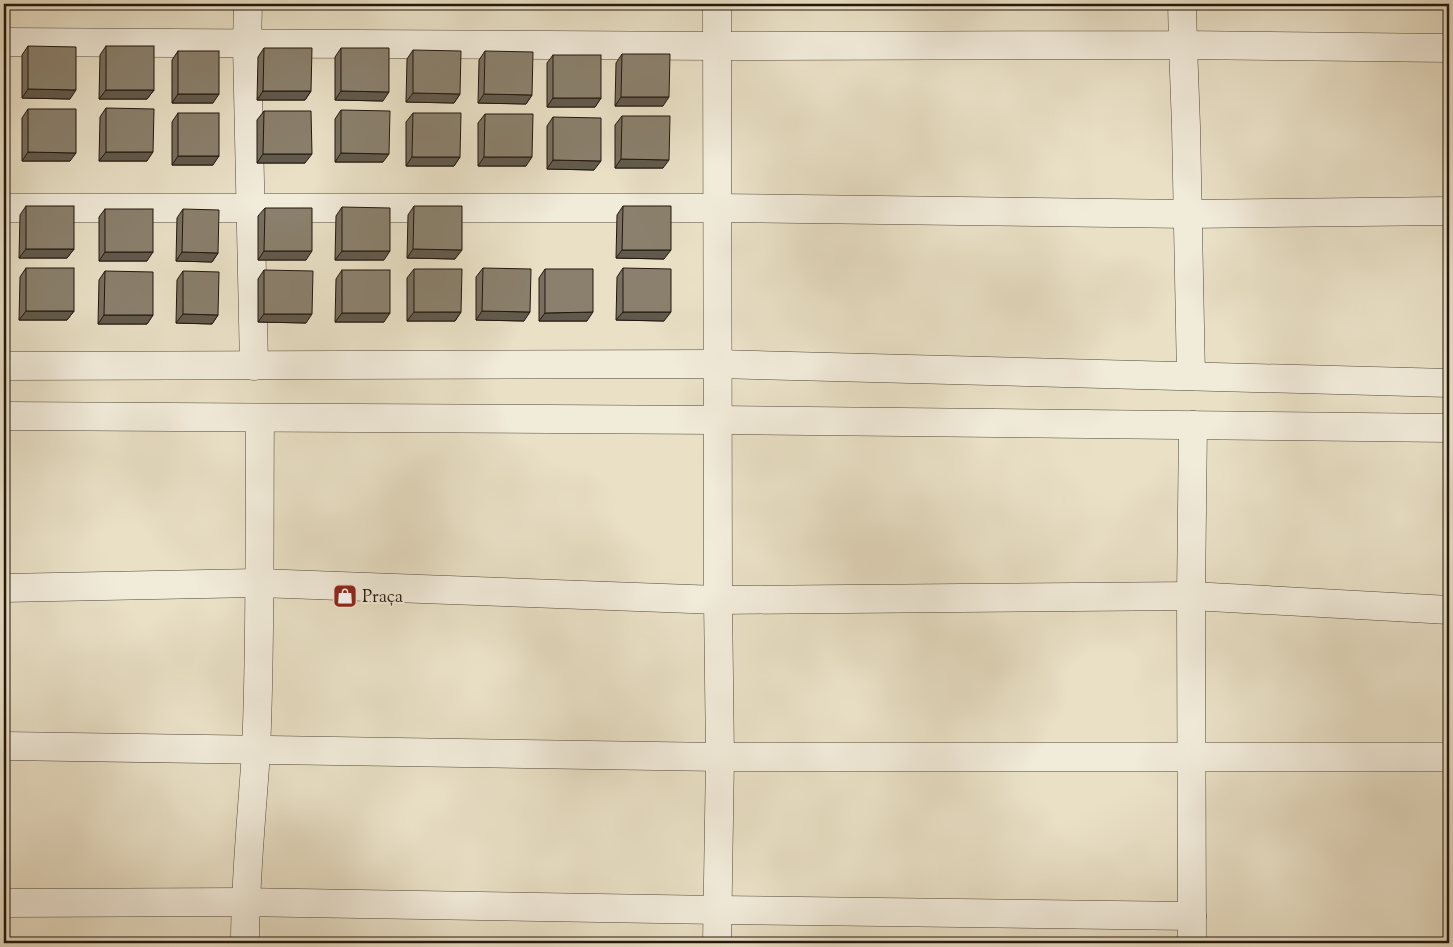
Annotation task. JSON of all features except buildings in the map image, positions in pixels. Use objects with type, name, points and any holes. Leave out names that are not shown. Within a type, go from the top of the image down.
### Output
[{"type":"street","points":[[248,4],[247,44],[254,366]]},
{"type":"street","points":[[717,4],[720,757],[717,943]]},
{"type":"street","points":[[1182,4],[1191,376]]},
{"type":"street","points":[[4,42],[716,46],[1182,45],[1449,48]]},
{"type":"street","points":[[4,208],[717,208],[1188,214],[1449,211]]},
{"type":"street","points":[[4,366],[718,364],[1449,383]]},
{"type":"street","points":[[4,416],[718,420],[1449,428]]},
{"type":"street","points":[[246,943],[245,902],[256,750],[260,418]]},
{"type":"street","points":[[1192,943],[1191,596],[1193,425]]},
{"type":"street","points":[[4,588],[259,583],[718,600],[1191,596],[1449,610]]},
{"type":"street","points":[[4,746],[720,757],[1449,757]]},
{"type":"street","points":[[4,903],[245,902],[1192,916]]},
{"type":"place","name":"Praça","points":[[345,596]]}]
